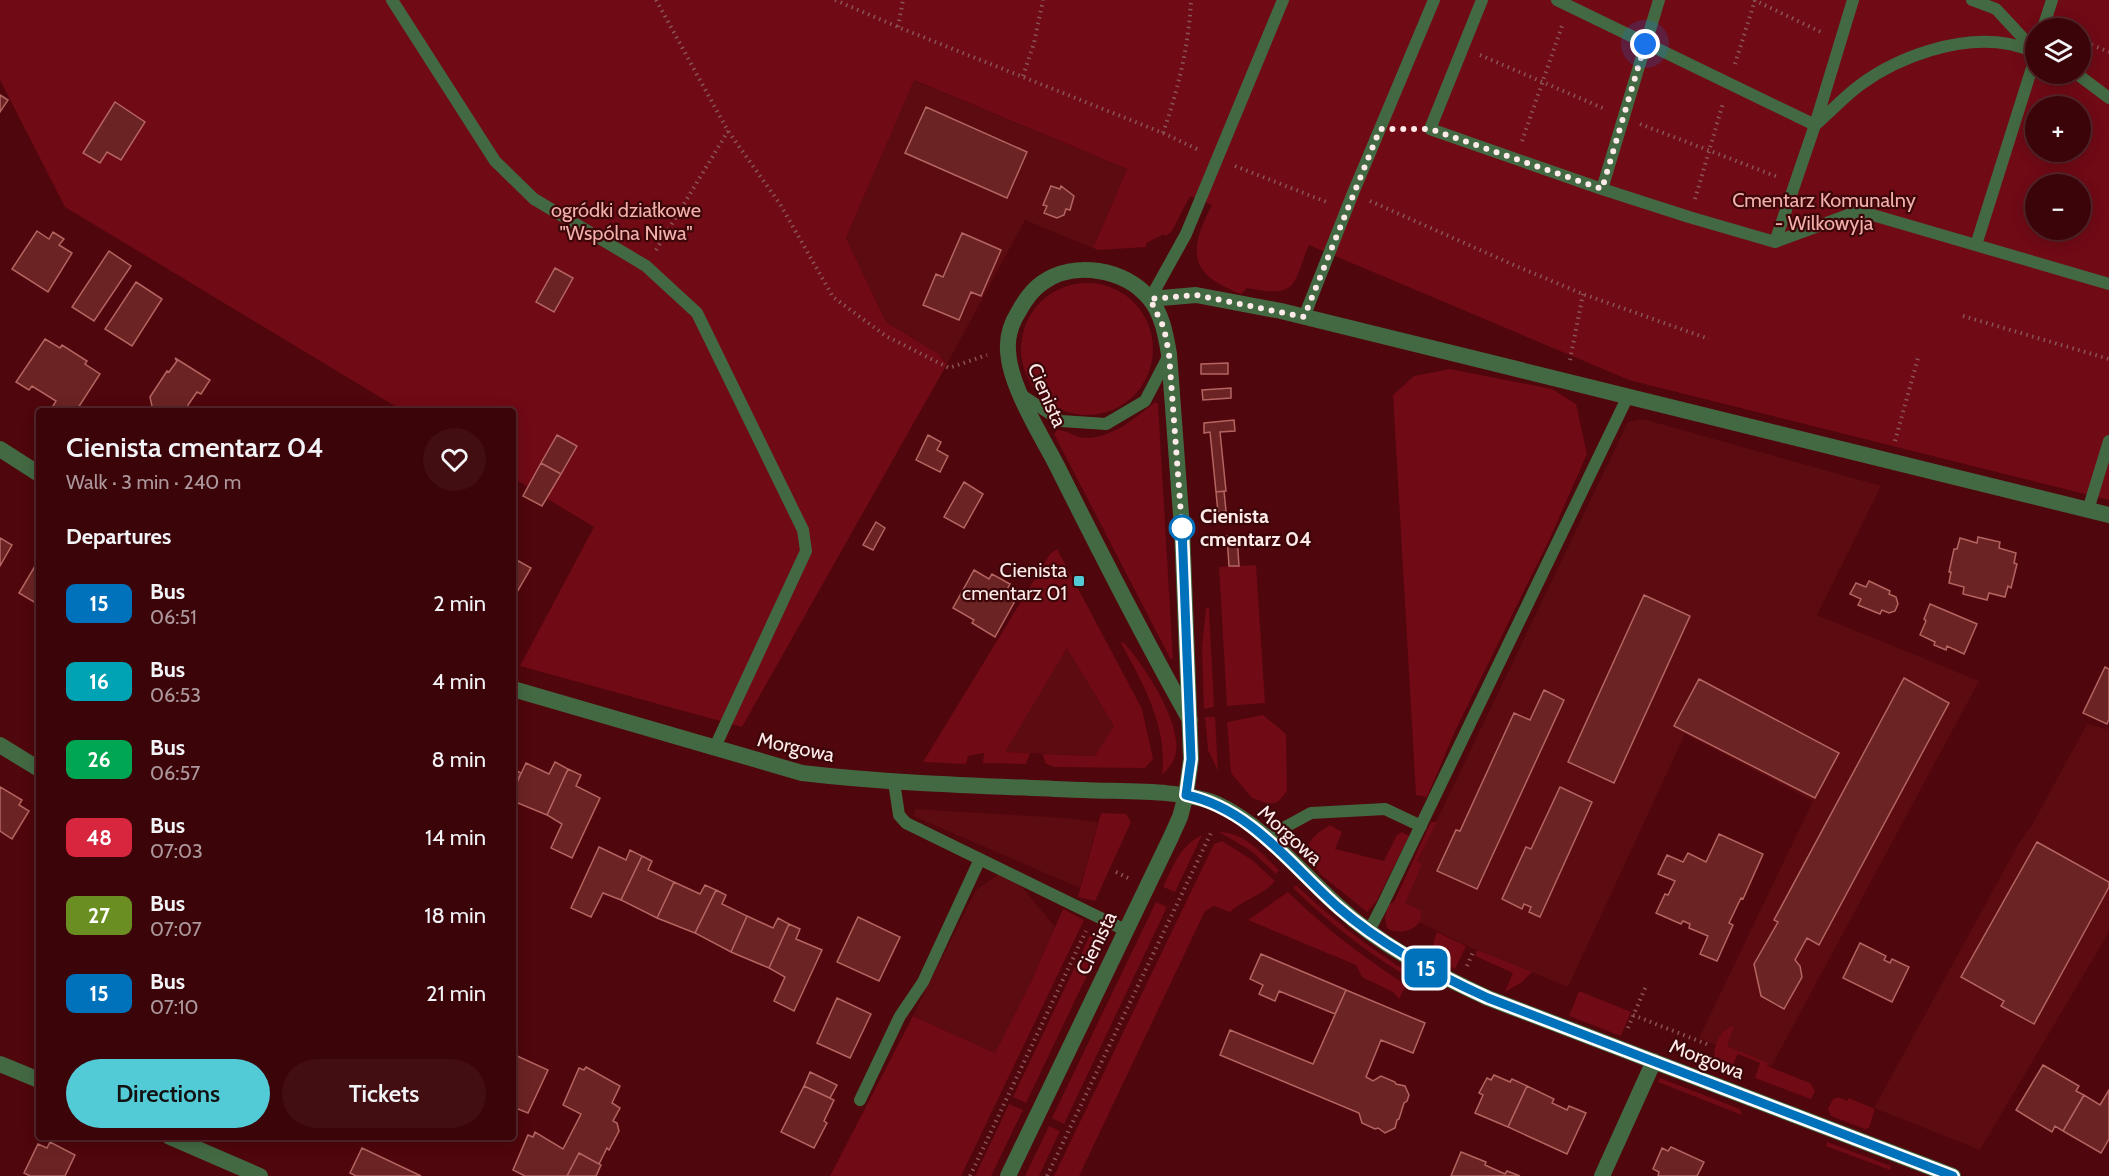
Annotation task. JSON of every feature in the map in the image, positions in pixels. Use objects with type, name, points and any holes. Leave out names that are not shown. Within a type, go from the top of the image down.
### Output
[{"type":"street","name":"Cienista","points":[[1008,1176],[1171,837],[1186,795],[1191,759],[1190,720],[1182,528],[1169,354],[1164,328],[1150,299],[1127,280],[1112,273],[1082,270],[1053,277],[1042,283],[1023,303],[1015,316],[1008,348],[1010,364],[1020,394],[1105,561],[1190,720]]},
{"type":"street","points":[[1150,299],[1196,295],[1304,317],[2109,515]]},
{"type":"street","points":[[0,449],[36,472]]},
{"type":"street","name":"Morgowa","points":[[516,690],[802,773],[894,782],[1186,795],[1218,804],[1246,822],[1265,838],[1339,908],[1369,931],[1440,975],[1488,998],[1953,1176]]},
{"type":"street","points":[[0,745],[36,767]]},
{"type":"street","points":[[1602,1176],[1654,1061]]},
{"type":"street","points":[[0,1064],[36,1079]]},
{"type":"street","points":[[178,1140],[260,1176]]},
{"type":"lane","points":[[392,0],[495,161],[534,199],[646,266],[697,313],[803,530],[806,551],[714,749]]},
{"type":"lane","points":[[1150,299],[1186,234],[1283,0]]},
{"type":"lane","points":[[1304,317],[1434,0]]},
{"type":"lane","points":[[1482,0],[1430,129],[1602,189],[1774,242],[1859,211],[2109,284]]},
{"type":"lane","points":[[1557,0],[1815,125]]},
{"type":"lane","points":[[1602,189],[1659,0]]},
{"type":"lane","points":[[1774,242],[1815,125],[1853,0]]},
{"type":"lane","points":[[1972,0],[1996,9],[2025,40]]},
{"type":"lane","points":[[2046,18],[2052,0]]},
{"type":"lane","points":[[1815,125],[1858,86],[1901,60],[1926,52],[1982,43],[2008,44],[2025,49]]},
{"type":"lane","points":[[1976,245],[2026,84]]},
{"type":"lane","points":[[2090,84],[2109,98]]},
{"type":"lane","points":[[1020,394],[1061,421],[1106,424],[1145,401],[1169,354]]},
{"type":"lane","points":[[1369,931],[1628,396]]},
{"type":"lane","points":[[2088,510],[2109,441]]},
{"type":"lane","points":[[894,782],[902,819],[1125,930]]},
{"type":"lane","points":[[1265,838],[1311,813],[1385,809],[1421,826]]},
{"type":"lane","points":[[860,1100],[900,1016],[923,982],[980,859]]},
{"type":"path","points":[[656,0],[728,131],[780,204],[833,297],[886,336],[949,368],[1008,348]]},
{"type":"path","points":[[835,0],[1163,133],[1217,159],[1346,210]]},
{"type":"path","points":[[898,27],[903,0]]},
{"type":"path","points":[[1023,76],[1034,43],[1043,0]]},
{"type":"path","points":[[1163,133],[1175,97],[1185,52],[1191,0]]},
{"type":"path","points":[[1689,217],[1754,0],[1840,40]]},
{"type":"path","points":[[1516,158],[1569,6]]},
{"type":"path","points":[[2091,45],[2109,52]]},
{"type":"path","points":[[646,266],[728,131]]},
{"type":"path","points":[[1353,193],[1583,294],[1709,339]]},
{"type":"path","points":[[1563,380],[1571,357],[1583,294]]},
{"type":"path","points":[[1963,316],[2109,359]]},
{"type":"path","points":[[1890,461],[1918,358]]},
{"type":"path","points":[[1047,1176],[1211,833]]},
{"type":"path","points":[[1116,872],[1132,880]]},
{"type":"path","points":[[1169,898],[1178,902]]},
{"type":"path","points":[[970,1176],[1094,915]]},
{"type":"path","points":[[1464,973],[1474,950]]},
{"type":"path","points":[[1624,1037],[1646,986]]},
{"type":"path","points":[[1633,1015],[1709,1045]]},
{"type":"shaded area","points":[[913,80],[1127,169],[1093,248],[1025,220],[947,364],[937,353],[886,322],[846,238]]},
{"type":"shaded area","points":[[1643,419],[1881,486],[1817,615],[1979,681],[1771,1067],[1699,1038],[1813,801],[1685,734],[1568,987],[1472,948],[1419,922],[1400,897],[1628,422]]},
{"type":"shaded area","points":[[1067,647],[1114,726],[1095,756],[1004,752]]},
{"type":"shaded area","points":[[2087,724],[2107,729],[2109,726],[2109,932],[1980,1150],[1874,1108]]},
{"type":"shaded area","points":[[915,809],[1098,822],[1080,888],[913,816]]},
{"type":"shaded area","points":[[999,874],[1022,887],[1055,927],[1030,984],[995,1053],[913,1016],[976,890]]},
{"type":"green space","points":[[0,0],[2109,0],[2109,500],[1629,380],[1309,245],[1291,286],[1285,290],[1276,291],[1247,288],[1241,294],[1211,278],[1202,269],[1197,248],[1204,221],[1212,205],[1190,196],[1172,231],[1166,236],[1164,234],[1146,243],[1146,247],[1099,250],[1093,248],[1127,169],[914,80],[846,238],[886,322],[937,353],[947,364],[742,727],[520,666],[594,527],[516,480],[516,408],[398,408],[65,207],[0,80]]},
{"type":"green space","points":[[1087,283],[1112,288],[1133,303],[1148,324],[1153,349],[1148,374],[1133,395],[1112,410],[1087,415],[1062,410],[1041,395],[1026,374],[1021,349],[1026,324],[1041,303],[1062,288]]},
{"type":"green space","points":[[1450,369],[1552,389],[1576,404],[1587,454],[1551,536],[1456,729],[1427,797],[1416,795],[1393,395],[1414,376]]},
{"type":"green space","points":[[1155,402],[1158,404],[1173,659],[1170,658],[1054,434],[1057,430],[1084,438],[1104,435],[1139,415]]},
{"type":"green space","points":[[1057,549],[1142,709],[1153,759],[1145,768],[1054,767],[1045,763],[1043,754],[1095,756],[1114,726],[1067,648],[1005,752],[1030,753],[1026,764],[983,763],[984,753],[968,756],[966,764],[923,762],[1050,554]]},
{"type":"green space","points":[[1256,565],[1265,703],[1227,706],[1219,567]]},
{"type":"green space","points":[[1206,608],[1209,608],[1214,707],[1204,709],[1202,648]]},
{"type":"green space","points":[[1123,642],[1150,678],[1173,725],[1176,752],[1171,765],[1162,775],[1163,757],[1157,723],[1145,690],[1121,643]]},
{"type":"green space","points":[[1263,715],[1286,734],[1287,791],[1278,802],[1269,804],[1252,798],[1231,773],[1227,722]]},
{"type":"green space","points":[[1205,717],[1215,717],[1218,771],[1208,750]]},
{"type":"green space","points":[[1101,813],[1126,814],[1131,822],[1095,901],[1078,897]]},
{"type":"green space","points":[[1431,822],[1437,822],[1417,861],[1422,864],[1405,903],[1420,910],[1420,922],[1405,931],[1392,931],[1387,928],[1385,917],[1389,904],[1394,902]]},
{"type":"green space","points":[[1330,825],[1342,832],[1335,849],[1384,861],[1397,835],[1402,832],[1409,836],[1376,902],[1367,912],[1320,874],[1306,853],[1314,836]]},
{"type":"green space","points":[[1219,832],[1229,833],[1245,840],[1279,870],[1276,874],[1250,850]]},
{"type":"green space","points":[[1202,835],[1175,892],[1163,887],[1183,851]]},
{"type":"green space","points":[[1222,841],[1252,860],[1275,881],[1230,912],[1214,906],[1205,911],[1079,1176],[1054,1176],[1214,844]]},
{"type":"green space","points":[[1296,885],[1352,933],[1413,975],[1410,978],[1349,937],[1293,888]]},
{"type":"green space","points":[[1288,892],[1345,942],[1406,985],[1399,999],[1393,992],[1362,977],[1356,965],[1248,920]]},
{"type":"green space","points":[[1156,902],[1167,907],[1064,1124],[1052,1118]]},
{"type":"green space","points":[[1063,909],[1084,920],[961,1176],[830,1176],[913,1016],[995,1053],[1030,984]]},
{"type":"green space","points":[[1437,932],[1466,946],[1455,969],[1439,959],[1434,951],[1434,939]]},
{"type":"green space","points":[[1090,935],[1102,944],[1026,1103],[1013,1097]]},
{"type":"green space","points":[[1477,950],[1532,972],[1522,982],[1505,992],[1513,973],[1475,956]]},
{"type":"green space","points":[[1579,991],[1631,1012],[1621,1036],[1569,1016]]},
{"type":"green space","points":[[1734,1026],[1727,1046],[1768,1063],[1767,1066],[1810,1083],[1815,1091],[1811,1099],[1755,1078],[1760,1063],[1738,1054],[1727,1077],[1720,1072],[1714,1058],[1717,1041],[1721,1034]]},
{"type":"green space","points":[[1660,1078],[1740,1109],[1742,1115],[1658,1082]]},
{"type":"green space","points":[[1838,1097],[1847,1101],[1849,1098],[1875,1109],[1869,1128],[1865,1129],[1831,1116],[1828,1109],[1833,1099]]},
{"type":"green space","points":[[1009,1104],[1023,1110],[991,1176],[975,1176]]},
{"type":"green space","points":[[1049,1126],[1060,1131],[1039,1176],[1025,1176]]},
{"type":"green space","points":[[1827,1142],[1891,1166],[1890,1170],[1826,1146]]},
{"type":"building","points":[[0,95],[8,100],[0,112]]},
{"type":"building","points":[[115,102],[145,122],[121,160],[107,152],[100,163],[83,153]]},
{"type":"building","points":[[926,107],[1027,152],[1007,198],[905,153]]},
{"type":"building","points":[[1051,186],[1060,189],[1061,186],[1074,196],[1070,210],[1066,209],[1064,215],[1057,218],[1044,213],[1047,206],[1043,205]]},
{"type":"building","points":[[37,231],[49,239],[53,232],[64,239],[59,245],[72,253],[48,292],[12,269]]},
{"type":"building","points":[[962,233],[1001,250],[981,296],[971,292],[959,320],[923,305],[936,274],[943,277]]},
{"type":"building","points":[[109,251],[131,266],[94,321],[72,307]]},
{"type":"building","points":[[555,268],[573,278],[554,312],[536,302]]},
{"type":"building","points":[[136,282],[162,299],[132,346],[105,329]]},
{"type":"building","points":[[45,339],[60,348],[62,345],[87,361],[85,364],[100,374],[78,408],[56,408],[53,406],[56,401],[32,386],[29,390],[16,382]]},
{"type":"building","points":[[175,358],[210,380],[201,394],[197,392],[188,405],[188,408],[152,408],[150,397],[167,371],[169,372],[177,361]]},
{"type":"building","points":[[1228,363],[1228,374],[1201,374],[1201,364]]},
{"type":"building","points":[[1231,388],[1231,398],[1203,400],[1202,390]]},
{"type":"building","points":[[1234,420],[1235,431],[1220,432],[1226,491],[1216,492],[1210,432],[1204,433],[1204,423]]},
{"type":"building","points":[[557,435],[577,446],[561,474],[541,463]]},
{"type":"building","points":[[928,435],[941,442],[937,450],[948,456],[940,472],[916,460]]},
{"type":"building","points":[[541,463],[561,474],[542,506],[523,496]]},
{"type":"building","points":[[964,482],[983,494],[964,528],[944,517]]},
{"type":"building","points":[[1224,491],[1226,511],[1218,512],[1216,492]]},
{"type":"building","points":[[876,522],[885,528],[873,550],[863,545]]},
{"type":"building","points":[[1227,536],[1237,536],[1239,566],[1229,566]]},
{"type":"building","points":[[1978,537],[2000,542],[1999,548],[2016,553],[2014,563],[2017,564],[2011,588],[2008,586],[2005,597],[1989,593],[1987,600],[1963,594],[1964,587],[1949,583],[1954,549],[1957,549],[1960,538],[1977,543]]},
{"type":"building","points":[[0,538],[12,545],[0,566]]},
{"type":"building","points":[[516,560],[531,568],[516,594]]},
{"type":"building","points":[[36,564],[36,603],[19,593]]},
{"type":"building","points":[[974,570],[989,579],[992,574],[1010,584],[1005,593],[1016,599],[995,637],[972,623],[974,620],[953,608]]},
{"type":"building","points":[[1869,581],[1890,591],[1889,594],[1896,597],[1898,604],[1895,611],[1889,613],[1882,610],[1880,614],[1858,605],[1861,599],[1850,594],[1856,583],[1866,587]]},
{"type":"building","points":[[1644,595],[1690,616],[1614,783],[1568,762]]},
{"type":"building","points":[[1930,604],[1977,624],[1964,654],[1947,646],[1946,650],[1934,645],[1935,642],[1920,635]]},
{"type":"building","points":[[2105,667],[2109,669],[2109,719],[2107,724],[2083,713]]},
{"type":"building","points":[[1904,678],[1949,703],[1819,945],[1807,938],[1795,960],[1800,966],[1802,977],[1784,1009],[1761,996],[1754,964],[1778,922],[1774,920]]},
{"type":"building","points":[[1699,679],[1839,753],[1815,798],[1674,726]]},
{"type":"building","points":[[1544,690],[1564,700],[1477,889],[1437,871],[1456,830],[1460,831],[1514,713],[1530,720]]},
{"type":"building","points":[[555,762],[568,769],[547,815],[516,802],[516,785],[526,763],[549,774]]},
{"type":"building","points":[[568,769],[581,775],[576,786],[600,798],[572,858],[551,848],[562,824],[547,815]]},
{"type":"building","points":[[516,770],[521,773],[516,784]]},
{"type":"building","points":[[0,787],[22,800],[19,805],[29,811],[12,839],[0,831]]},
{"type":"building","points":[[1560,787],[1592,802],[1540,917],[1529,912],[1531,907],[1524,904],[1522,909],[1502,899],[1526,847],[1531,849]]},
{"type":"building","points":[[1719,834],[1763,854],[1743,899],[1741,898],[1729,923],[1733,925],[1717,961],[1700,954],[1708,936],[1689,928],[1690,924],[1683,921],[1681,924],[1656,913],[1665,894],[1668,895],[1675,881],[1658,874],[1667,855],[1683,862],[1688,853],[1706,862]]},
{"type":"building","points":[[2037,842],[2109,882],[2109,887],[2034,1024],[2001,1006],[2004,1001],[1961,977]]},
{"type":"building","points":[[599,847],[626,860],[630,850],[642,856],[621,900],[603,893],[591,917],[571,908]]},
{"type":"building","points":[[642,856],[652,861],[648,870],[674,882],[657,918],[621,900]]},
{"type":"building","points":[[674,882],[700,894],[705,885],[716,890],[695,933],[657,918]]},
{"type":"building","points":[[716,890],[726,895],[722,904],[747,916],[731,952],[695,933]]},
{"type":"building","points":[[747,916],[773,928],[778,918],[789,924],[769,968],[731,952]]},
{"type":"building","points":[[858,917],[900,937],[879,981],[837,962]]},
{"type":"building","points":[[789,924],[800,929],[796,939],[822,950],[794,1011],[774,1001],[785,977],[769,968]]},
{"type":"building","points":[[1860,943],[1886,956],[1884,960],[1890,963],[1892,959],[1909,967],[1892,1002],[1843,978]]},
{"type":"building","points":[[1261,954],[1346,990],[1335,1014],[1279,991],[1275,1001],[1259,994],[1263,985],[1250,979]]},
{"type":"building","points":[[1346,990],[1425,1023],[1413,1053],[1381,1040],[1366,1077],[1373,1081],[1381,1076],[1405,1086],[1409,1095],[1395,1128],[1385,1133],[1362,1123],[1359,1113],[1220,1055],[1230,1030],[1313,1064]]},
{"type":"building","points":[[837,998],[871,1014],[850,1058],[817,1043]]},
{"type":"building","points":[[516,1055],[548,1070],[528,1113],[516,1108]]},
{"type":"building","points":[[2043,1065],[2079,1086],[2076,1091],[2084,1095],[2063,1131],[2055,1126],[2052,1132],[2016,1110]]},
{"type":"building","points":[[586,1067],[620,1086],[612,1103],[620,1108],[613,1121],[617,1123],[619,1131],[609,1150],[607,1148],[599,1164],[579,1153],[567,1176],[525,1176],[513,1170],[528,1135],[533,1137],[535,1132],[563,1149],[581,1114],[563,1105],[579,1068],[584,1070]]},
{"type":"building","points":[[810,1072],[837,1085],[830,1098],[804,1086]]},
{"type":"building","points":[[1494,1075],[1510,1082],[1512,1079],[1527,1086],[1508,1127],[1475,1113],[1483,1095],[1479,1093],[1487,1078],[1491,1080]]},
{"type":"building","points":[[804,1086],[834,1100],[824,1121],[827,1123],[814,1148],[781,1132]]},
{"type":"building","points":[[1527,1086],[1554,1099],[1552,1103],[1567,1110],[1569,1106],[1586,1113],[1567,1154],[1508,1127]]},
{"type":"building","points":[[2109,1090],[2109,1139],[2101,1153],[2063,1131],[2084,1095],[2100,1105]]},
{"type":"building","points":[[50,1142],[75,1155],[65,1176],[30,1176],[24,1173],[38,1144],[47,1148]]},
{"type":"building","points":[[1671,1147],[1704,1162],[1697,1176],[1658,1176],[1659,1172],[1653,1169],[1662,1148],[1668,1151]]},
{"type":"building","points":[[362,1148],[421,1176],[356,1176],[350,1173]]},
{"type":"building","points":[[1461,1152],[1486,1162],[1485,1165],[1505,1174],[1507,1171],[1520,1176],[1451,1176]]},
{"type":"building","points":[[579,1153],[601,1165],[596,1176],[567,1176]]},
{"type":"bus line","name":"15","points":[[1182,528],[1191,759],[1186,795],[1205,799],[1232,812],[1265,838],[1339,908],[1388,944],[1440,975],[1488,998],[1953,1176]]},
{"type":"place","name":"Cienista cmentarz 04","points":[[1182,528]]},
{"type":"place","name":"Cienista cmentarz 01","points":[[1079,581]]},
{"type":"route","points":[[1182,528],[1169,354],[1164,328],[1150,299],[1196,295],[1304,317],[1380,129],[1430,129],[1602,189],[1645,44]]},
{"type":"park label","name":"Cmentarz Komunalny - Wilkowyja","points":[[1824,212]]},
{"type":"park label","name":"ogródki działkowe \"Wspólna Niwa\"","points":[[626,222]]}]
